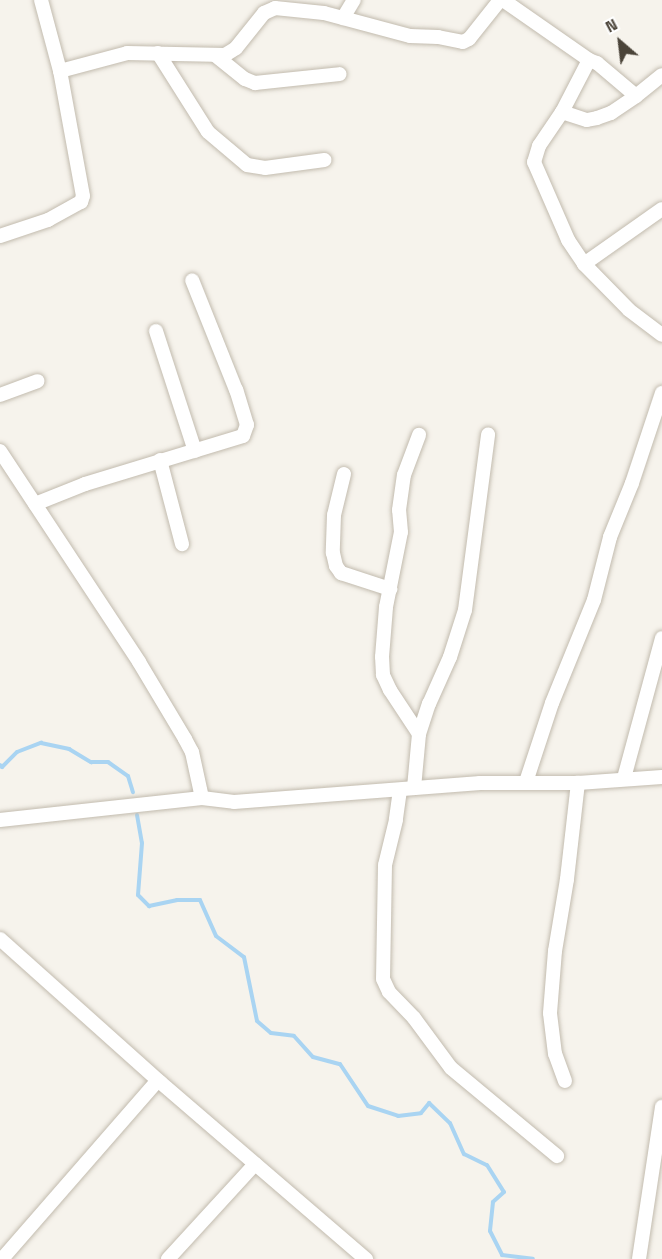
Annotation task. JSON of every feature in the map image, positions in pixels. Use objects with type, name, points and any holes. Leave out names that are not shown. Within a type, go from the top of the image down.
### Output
[{"type":"street","points":[[0,236],[48,220],[81,202],[83,196],[60,71],[41,0]]},
{"type":"street","points":[[343,18],[354,0]]},
{"type":"street","points":[[60,71],[127,53],[225,55],[236,48],[272,5],[343,18],[410,36],[438,37],[463,42],[469,39],[501,0],[589,60],[597,63],[636,96]]},
{"type":"street","points":[[158,53],[207,132],[247,165],[265,168],[324,160]]},
{"type":"street","points":[[215,55],[245,79],[255,83],[340,74]]},
{"type":"street","points":[[589,60],[562,112],[539,146],[534,162],[568,240],[584,264],[629,310],[662,335]]},
{"type":"street","points":[[562,112],[588,120],[611,113],[662,75]]},
{"type":"street","points":[[584,264],[662,209]]},
{"type":"street","points":[[35,504],[85,484],[160,460],[239,439],[246,432],[247,425],[236,390],[192,280]]},
{"type":"street","points":[[156,331],[195,451]]},
{"type":"street","points":[[0,395],[38,381]]},
{"type":"street","points":[[526,782],[552,703],[594,600],[610,537],[632,483],[662,393]]},
{"type":"street","points":[[419,435],[404,476],[399,510],[401,532],[390,589],[382,657],[383,675],[419,734]]},
{"type":"street","points":[[414,788],[419,734],[429,704],[450,657],[465,610],[488,435]]},
{"type":"street","points":[[0,451],[139,662],[185,739],[192,752],[201,798]]},
{"type":"street","points":[[160,460],[182,544]]},
{"type":"street","points":[[344,474],[334,515],[333,553],[336,566],[341,573],[390,589]]},
{"type":"street","points":[[624,778],[662,638]]},
{"type":"street","points":[[0,820],[201,798],[234,802],[414,788],[526,782],[578,783],[662,777]]},
{"type":"street","points":[[565,1081],[555,1054],[550,1013],[555,951],[567,879],[578,783]]},
{"type":"street","points":[[400,790],[396,820],[385,865],[383,980],[389,992],[414,1018],[451,1068],[557,1156]]},
{"type":"street","points":[[0,939],[158,1080],[366,1259]]},
{"type":"street","points":[[2,1259],[158,1080]]},
{"type":"street","points":[[639,1259],[662,1107]]},
{"type":"street","points":[[168,1259],[255,1164]]},
{"type":"waterway","points":[[0,765],[2,767],[17,752],[41,743],[69,749],[91,762],[108,762],[128,776],[133,792]]},
{"type":"waterway","points":[[137,815],[142,843],[138,895],[149,906],[177,900],[200,900],[216,936],[244,957],[257,1021],[271,1033],[294,1036],[313,1057],[340,1064],[368,1106],[398,1116],[421,1113],[429,1103],[450,1123],[464,1154],[487,1165],[504,1192],[493,1202],[490,1231],[502,1255],[533,1259]]}]
